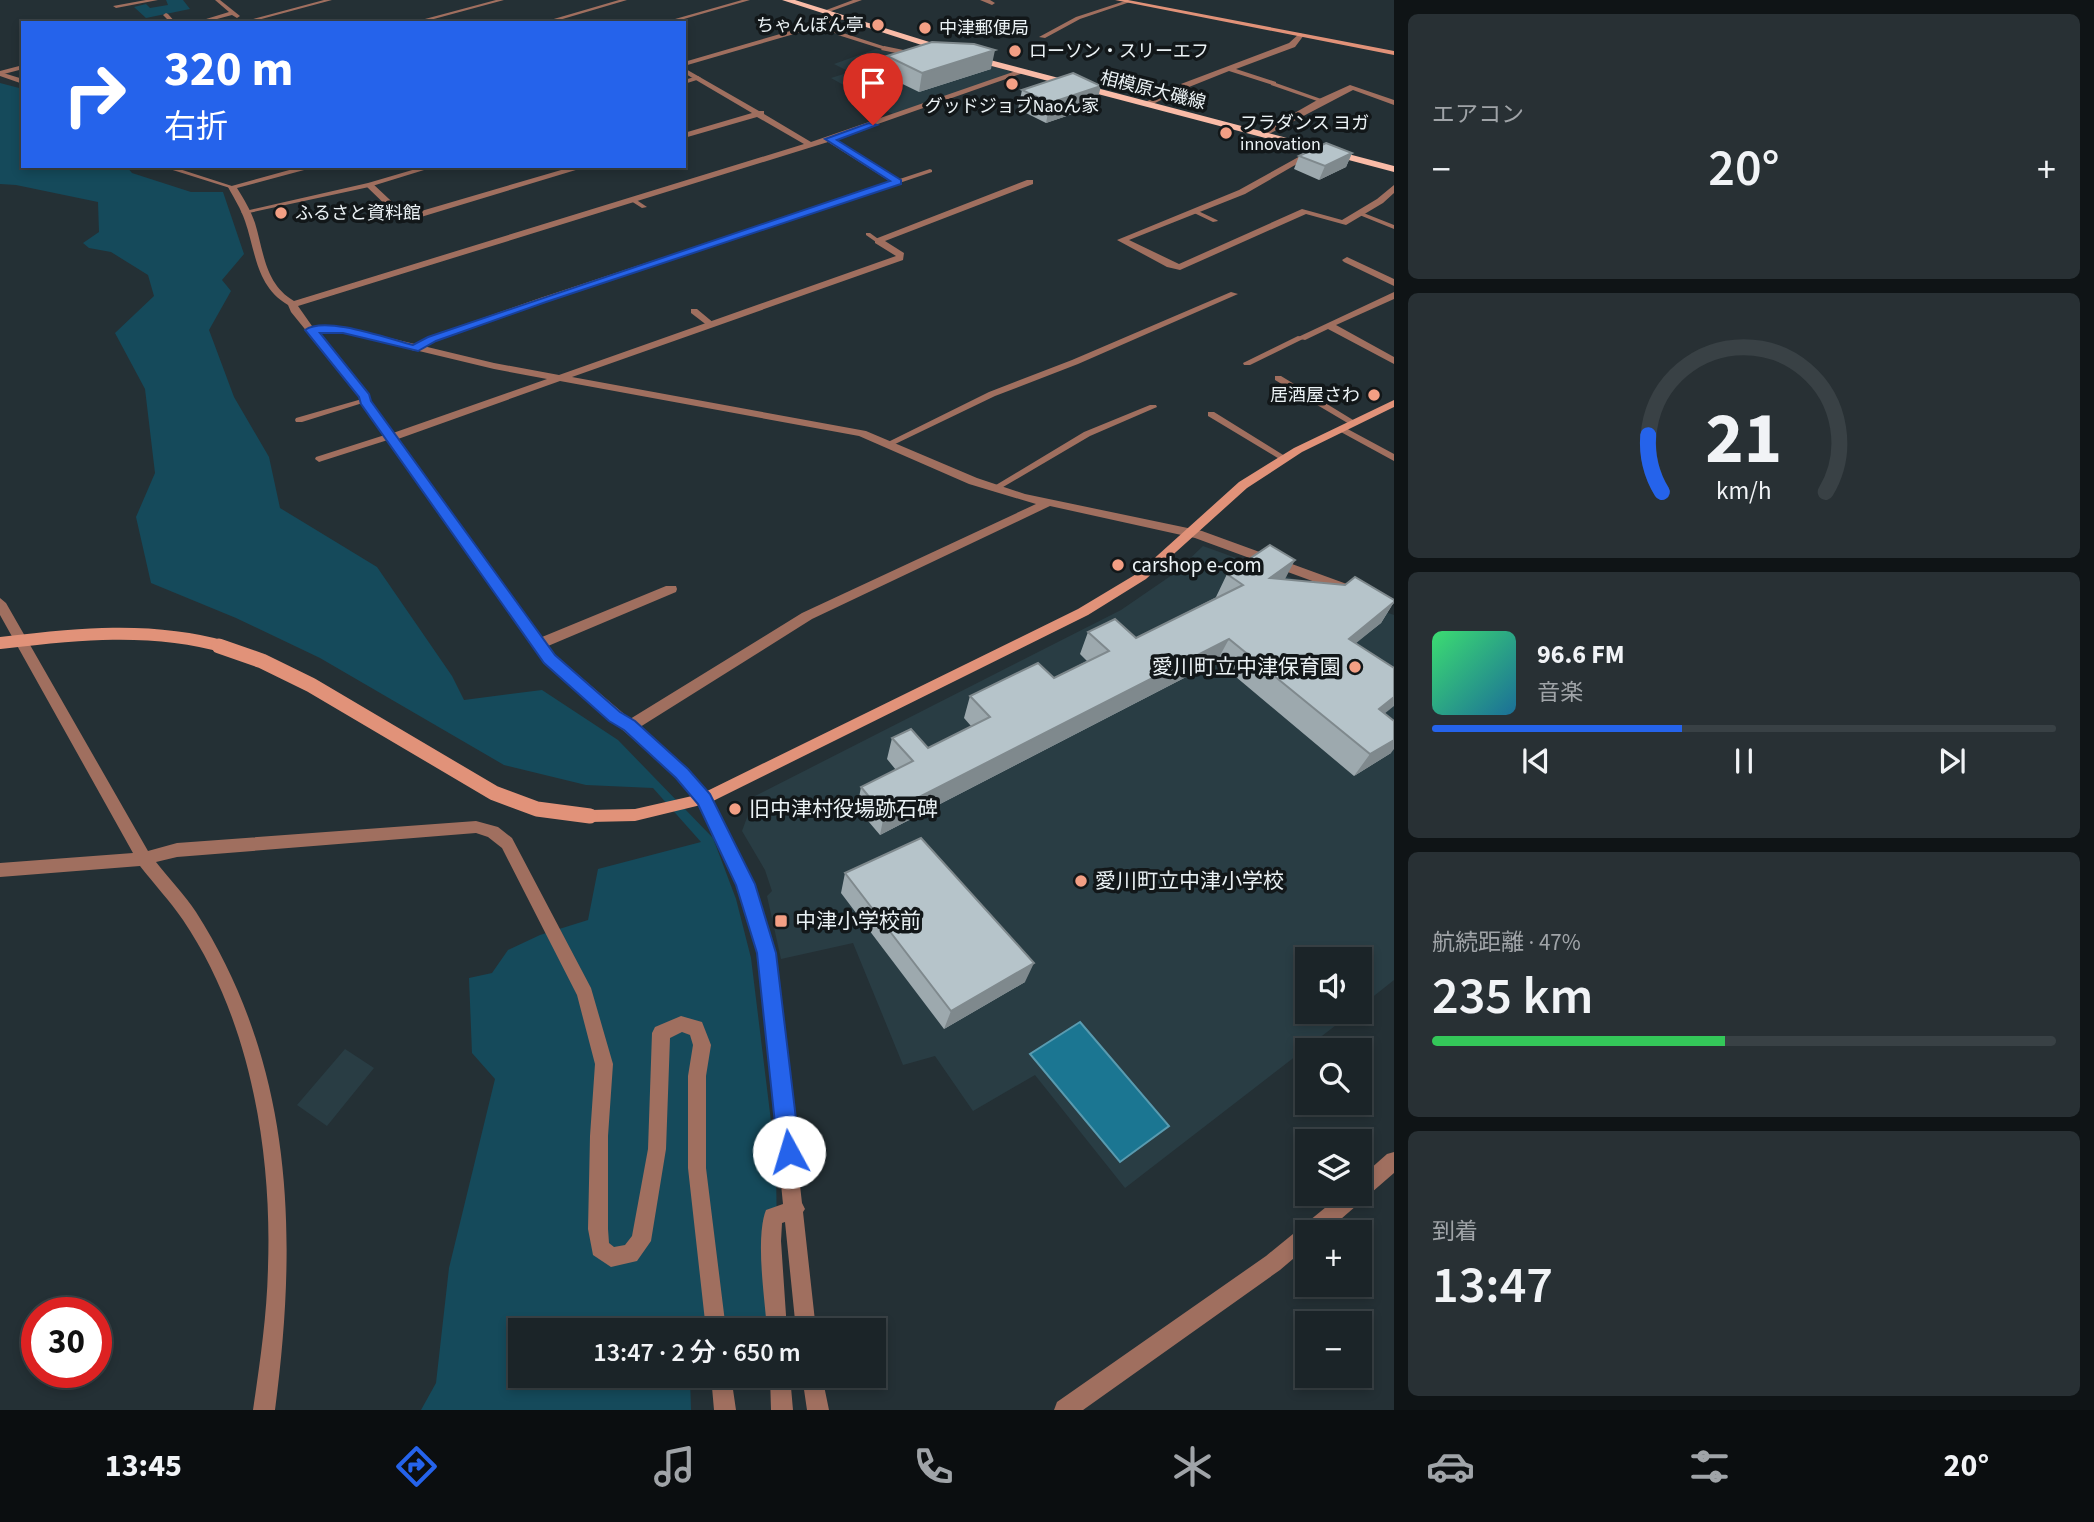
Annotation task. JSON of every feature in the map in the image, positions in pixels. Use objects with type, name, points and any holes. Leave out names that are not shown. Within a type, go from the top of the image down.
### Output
[{"type":"main road","name":"相模原大磯線","points":[[786,0],[968,57],[1394,169]]},
{"type":"street","points":[[824,12],[859,0]]},
{"type":"street","points":[[984,0],[992,3]]},
{"type":"street","points":[[1118,0],[1394,53]]},
{"type":"street","points":[[1043,37],[1078,18],[1127,2]]},
{"type":"street","points":[[686,63],[842,18]]},
{"type":"street","points":[[816,26],[840,34]]},
{"type":"street","points":[[1146,104],[1293,45],[1300,34]]},
{"type":"street","points":[[884,48],[922,56]]},
{"type":"street","points":[[934,57],[968,57]]},
{"type":"street","points":[[1229,69],[1273,84]]},
{"type":"street","points":[[686,71],[761,113],[811,145]]},
{"type":"street","points":[[307,168],[232,187],[250,223],[261,270],[286,301],[293,304],[830,139],[1022,72]]},
{"type":"street","points":[[0,73],[21,81]]},
{"type":"street","points":[[1262,134],[1353,87],[1394,103]]},
{"type":"street","points":[[686,135],[761,113]]},
{"type":"street","points":[[830,139],[897,182]]},
{"type":"street","points":[[1317,149],[1242,192],[1122,240],[1170,265],[1180,267],[1305,211],[1343,223],[1380,201],[1394,188]]},
{"type":"street","points":[[369,185],[403,217],[411,217],[578,168]]},
{"type":"street","points":[[878,241],[950,209],[1026,187]]},
{"type":"street","points":[[391,436],[562,379],[900,258],[901,255],[878,241]]},
{"type":"street","points":[[1347,260],[1359,270],[1394,283]]},
{"type":"street","points":[[1301,338],[1394,295]]},
{"type":"street","points":[[293,304],[294,310],[365,397],[365,401],[550,659],[682,774],[704,799],[746,884],[766,953],[805,1318]]},
{"type":"street","points":[[1330,326],[1394,361]]},
{"type":"street","points":[[311,330],[344,330],[414,349],[562,379],[862,433],[995,488],[1048,503],[1187,534],[1198,534],[1365,596]]},
{"type":"street","points":[[0,643],[58,635],[127,632],[185,638],[235,651],[303,680],[478,785],[536,809],[590,816],[635,815],[704,799],[1083,612],[1142,576],[1236,491],[1284,458],[1394,402]]},
{"type":"street","points":[[629,726],[807,616],[1048,503]]},
{"type":"street","points":[[539,644],[649,591],[671,589]]},
{"type":"street","points":[[0,603],[144,859],[169,885],[227,980],[257,1074],[272,1161],[279,1242],[275,1351],[264,1410]]},
{"type":"street","points":[[0,870],[144,859],[177,850],[476,827],[493,832],[507,843],[585,994],[604,1064],[598,1136],[598,1230],[600,1248],[611,1257],[630,1254],[641,1241],[657,1149],[662,1033],[681,1024],[696,1028],[702,1045],[697,1076],[697,1168],[715,1318]]},
{"type":"street","points":[[1372,1180],[1394,1161]]},
{"type":"street","points":[[1325,1220],[1341,1206]]},
{"type":"street","points":[[776,1318],[771,1241],[773,1217],[795,1209]]},
{"type":"street","points":[[1065,1410],[1273,1264],[1295,1245]]},
{"type":"street","points":[[722,1388],[725,1410]]},
{"type":"street","points":[[781,1388],[782,1410]]},
{"type":"street","points":[[814,1388],[818,1410]]},
{"type":"lane","points":[[117,6],[156,0]]},
{"type":"lane","points":[[217,0],[243,21]]},
{"type":"lane","points":[[248,21],[330,0]]},
{"type":"lane","points":[[420,21],[502,0]]},
{"type":"lane","points":[[549,21],[625,0]]},
{"type":"lane","points":[[668,21],[748,0]]},
{"type":"lane","points":[[307,6],[315,11]]},
{"type":"lane","points":[[203,21],[233,13]]},
{"type":"lane","points":[[166,15],[172,21]]},
{"type":"lane","points":[[840,34],[884,48]]},
{"type":"lane","points":[[0,73],[21,68]]},
{"type":"lane","points":[[686,81],[698,78]]},
{"type":"lane","points":[[1273,84],[1322,101]]},
{"type":"lane","points":[[170,168],[232,187]]},
{"type":"lane","points":[[244,212],[369,185],[427,168]]},
{"type":"lane","points":[[414,349],[432,339],[542,300],[930,171]]},
{"type":"lane","points":[[633,200],[644,207]]},
{"type":"lane","points":[[1194,211],[1215,221]]},
{"type":"lane","points":[[1359,213],[1394,227]]},
{"type":"lane","points":[[868,234],[878,241]]},
{"type":"lane","points":[[888,443],[992,394],[1075,362],[1234,294]]},
{"type":"lane","points":[[694,311],[711,324]]},
{"type":"lane","points":[[1247,363],[1301,338]]},
{"type":"lane","points":[[1278,378],[1394,458]]},
{"type":"lane","points":[[1289,384],[1298,379]]},
{"type":"lane","points":[[299,420],[365,401]]},
{"type":"lane","points":[[995,488],[1087,434],[1153,407]]},
{"type":"lane","points":[[1211,414],[1284,458]]},
{"type":"lane","points":[[322,455],[391,436]]},
{"type":"shaded area","points":[[166,0],[183,0],[190,9],[146,18],[134,7],[146,4],[150,8],[168,5]]},
{"type":"shaded area","points":[[876,49],[909,57],[973,61],[1009,71],[1011,74],[895,115],[844,90],[849,88],[831,78],[850,72],[834,64]]},
{"type":"shaded area","points":[[0,83],[21,88],[21,168],[128,168],[132,173],[191,192],[223,192],[244,254],[222,280],[231,291],[209,330],[234,397],[269,457],[280,508],[377,567],[452,676],[464,700],[542,690],[618,740],[713,838],[736,899],[751,958],[776,1162],[778,1318],[508,1318],[508,1388],[690,1388],[691,1410],[421,1410],[436,1383],[449,1268],[495,1079],[472,1053],[469,978],[492,973],[508,950],[540,935],[588,920],[598,869],[701,842],[653,788],[586,785],[504,765],[320,658],[236,618],[151,583],[136,517],[155,473],[145,389],[115,333],[154,296],[148,275],[111,252],[89,248],[83,243],[99,232],[98,202],[0,184]]},
{"type":"shaded area","name":"愛川町立中津小学校","points":[[1203,546],[1394,615],[1394,980],[1372,997],[1372,947],[1295,947],[1295,1024],[1337,1024],[1319,1038],[1295,1038],[1295,1057],[1125,1188],[1035,1075],[973,1111],[935,1056],[903,1065],[853,943],[781,959],[767,896],[772,891],[765,870],[742,831],[755,796],[1121,610],[1175,573]]},
{"type":"shaded area","points":[[1080,1022],[1169,1126],[1120,1162],[1030,1054]]},
{"type":"shaded area","points":[[345,1049],[374,1068],[327,1126],[297,1105]]},
{"type":"building","points":[[932,42],[974,44],[995,50],[922,73],[887,56]]},
{"type":"building","points":[[1073,73],[1101,86],[1050,103],[1022,90]]},
{"type":"building","points":[[1326,143],[1352,153],[1325,166],[1299,156]]},
{"type":"building","points":[[1270,545],[1295,560],[1270,578],[1345,585],[1355,577],[1394,600],[1349,639],[1394,668],[1394,697],[1379,709],[1394,721],[1394,740],[1370,754],[1229,639],[884,815],[861,787],[913,761],[892,738],[911,729],[928,748],[990,717],[970,696],[1038,663],[1054,678],[1109,651],[1088,632],[1115,619],[1136,638],[1243,585],[1227,574]]},
{"type":"building","points":[[921,838],[1034,963],[951,1011],[845,873]]},
{"type":"place","name":"ちゃんぽん亭","points":[[878,25]]},
{"type":"place","name":"中津郵便局","points":[[925,28]]},
{"type":"place","name":"ローソン・スリーエフ","points":[[1015,51]]},
{"type":"place","name":"グッドジョブNaoん家","points":[[1012,84]]},
{"type":"place","name":"フラダンス ヨガ innovation","points":[[1226,133]]},
{"type":"place","name":"ふるさと資料館","points":[[281,213]]},
{"type":"place","name":"居酒屋さわ","points":[[1374,395]]},
{"type":"place","name":"carshop e-com","points":[[1118,565]]},
{"type":"place","name":"愛川町立中津保育園","points":[[1355,667]]},
{"type":"place","name":"旧中津村役場跡石碑","points":[[735,809]]},
{"type":"place","name":"愛川町立中津小学校","points":[[1081,881]]},
{"type":"place","name":"中津小学校前","points":[[781,921]]},
{"type":"route","points":[[789,1152],[766,953],[746,884],[704,799],[682,774],[550,659],[365,401],[365,397],[311,330],[344,330],[414,349],[432,339],[542,300],[897,182],[830,139],[873,125]]}]
